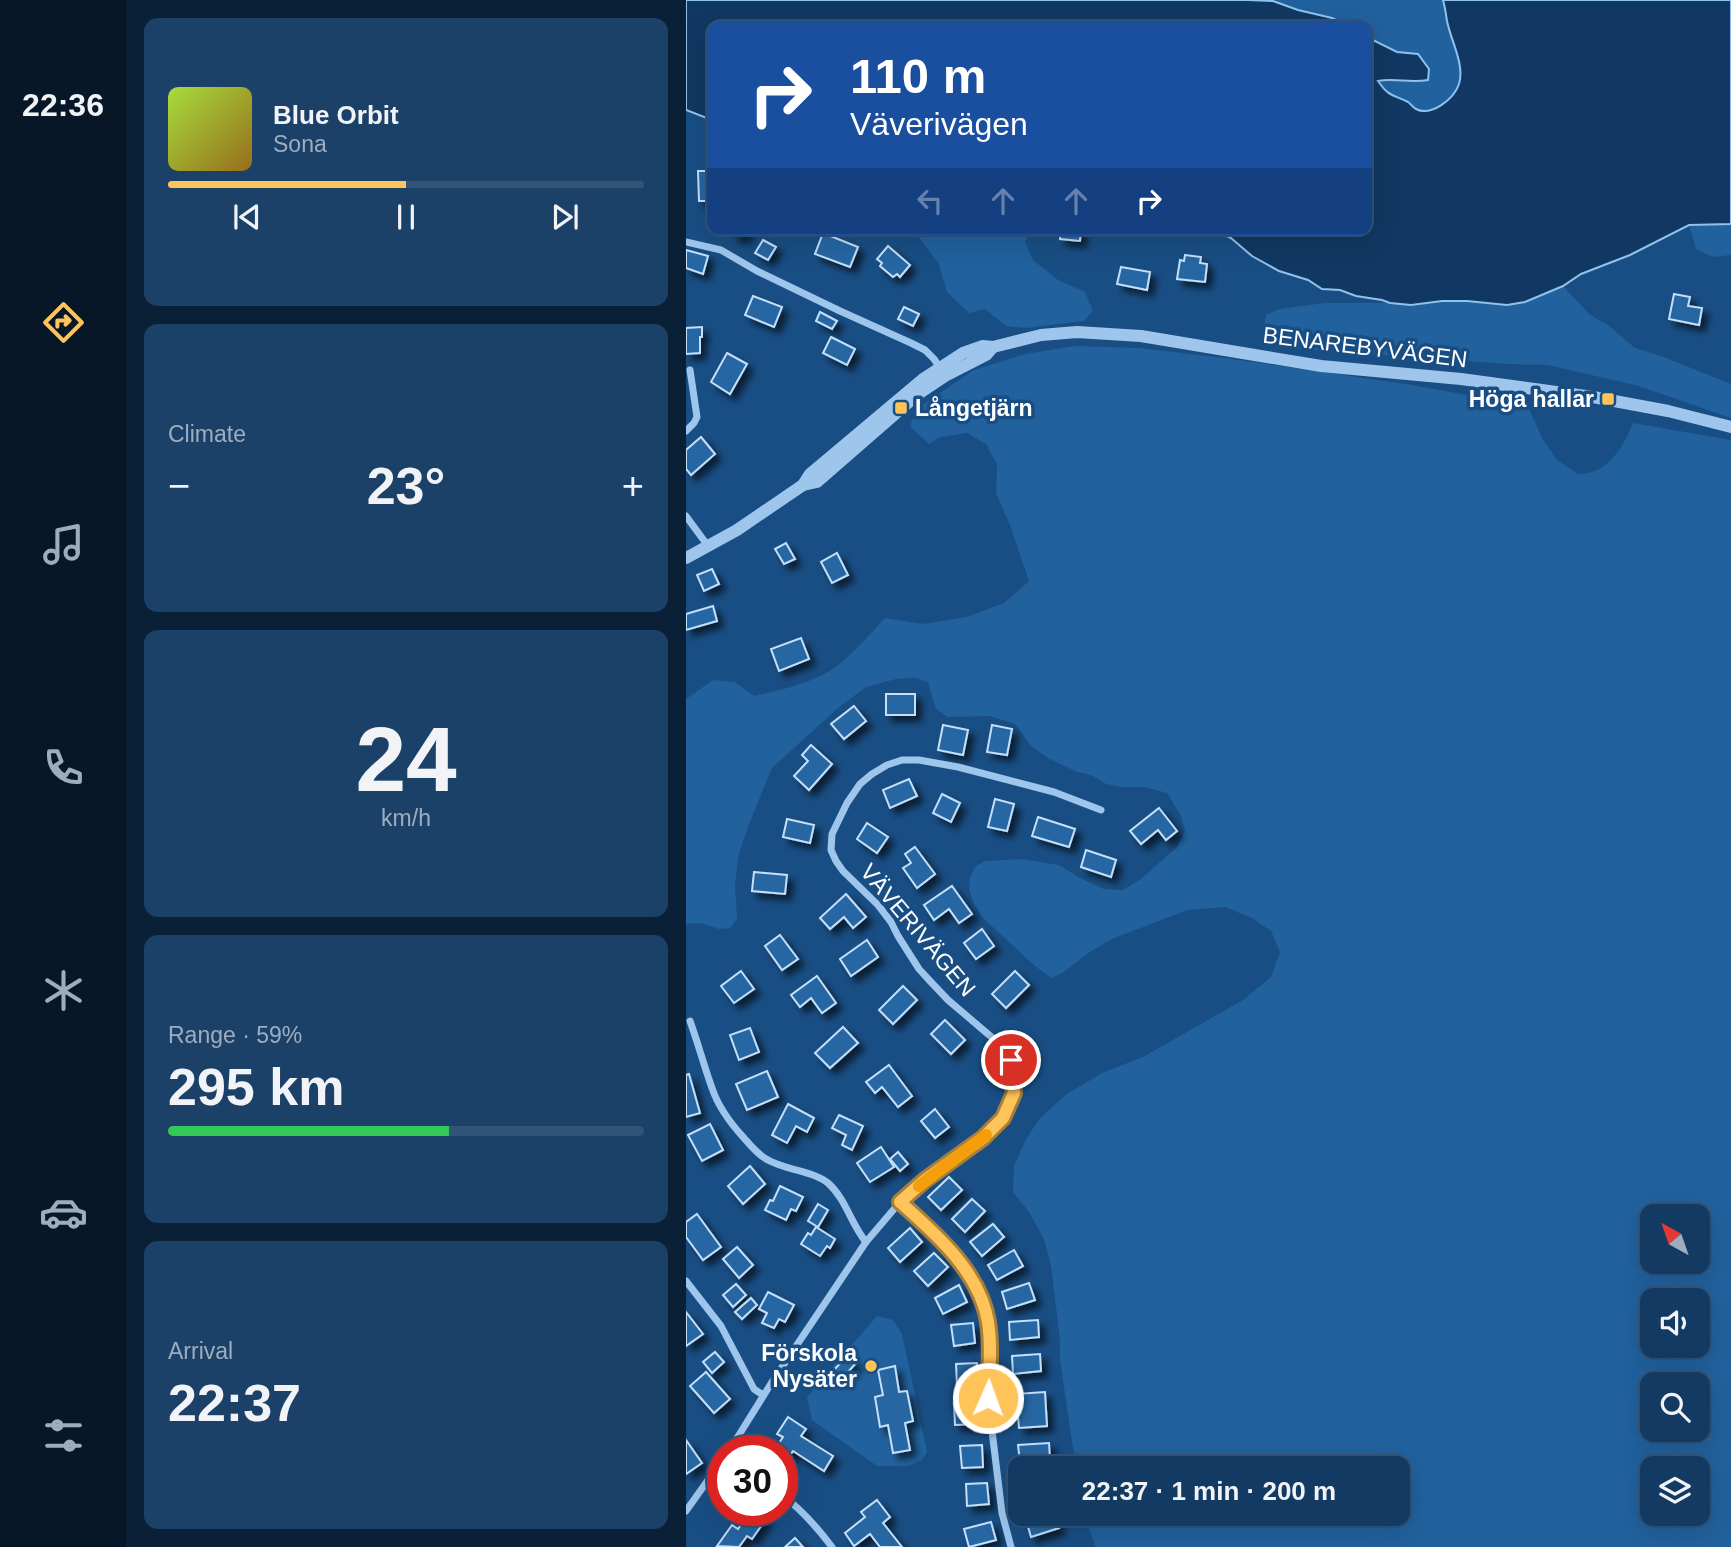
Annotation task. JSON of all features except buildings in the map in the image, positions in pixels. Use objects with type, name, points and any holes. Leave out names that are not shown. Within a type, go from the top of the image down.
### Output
[{"type":"street","points":[[686,242],[721,250],[757,271],[911,343],[925,351],[942,371]]},
{"type":"street","name":"BENAREBYVÄGEN","points":[[686,558],[748,523],[803,485],[817,482],[942,371],[986,355],[993,347],[1041,335],[1077,332],[1140,336],[1321,366],[1461,379],[1593,397],[1731,427]]},
{"type":"street","points":[[686,431],[697,417],[690,370]]},
{"type":"street","points":[[686,516],[708,546]]},
{"type":"street","name":"VÄVERIVÄGEN","points":[[739,1435],[866,1242],[900,1202],[925,1180],[983,1138],[1003,1118],[1014,1093],[1011,1060],[1002,1046],[948,1000],[919,969],[878,905],[836,861],[831,850],[832,834],[846,803],[860,784],[872,774],[902,760],[958,767],[1054,792],[1101,810]]},
{"type":"street","points":[[690,1021],[712,1090],[741,1135],[765,1159],[827,1182],[845,1205],[858,1233],[866,1242]]},
{"type":"street","points":[[900,1202],[928,1227],[961,1263],[982,1301],[988,1322],[988,1398],[1002,1513],[1011,1547]]},
{"type":"street","points":[[686,1281],[721,1326],[754,1388],[763,1395]]},
{"type":"street","points":[[686,1511],[707,1481]]},
{"type":"street","points":[[798,1507],[832,1547]]},
{"type":"shaded area","points":[[686,0],[1248,0],[1273,1],[1338,21],[707,21],[707,118],[686,110]]},
{"type":"shaded area","points":[[1248,0],[1443,0],[1460,63],[1459,85],[1441,106],[1428,111],[1415,109],[1387,91],[1377,80],[1417,82],[1418,54],[1398,51],[1372,40],[1372,21],[1340,21],[1273,1]]},
{"type":"shaded area","points":[[1443,0],[1731,0],[1731,224],[1689,225],[1630,255],[1581,274],[1563,286],[1525,302],[1507,305],[1442,301],[1411,305],[1356,296],[1340,290],[1322,289],[1308,280],[1279,271],[1252,256],[1225,235],[1372,235],[1372,40],[1397,52],[1418,54],[1429,69],[1428,80],[1378,81],[1388,93],[1408,102],[1416,109],[1428,111],[1447,101],[1459,84],[1459,61]]},
{"type":"shaded area","points":[[1731,224],[1731,255],[1713,257],[1696,249],[1689,225]]},
{"type":"shaded area","points":[[916,235],[1028,235],[1025,242],[1033,260],[1058,280],[1085,292],[1093,311],[1084,321],[1026,328],[1006,326],[985,309],[969,313],[947,292],[939,264]]},
{"type":"shaded area","points":[[1563,286],[1590,315],[1608,325],[1635,348],[1731,384],[1731,418],[1639,386],[1548,365],[1288,348],[1272,337],[1264,324],[1266,315],[1279,309],[1325,303],[1411,305],[1467,301],[1489,304]]},
{"type":"shaded area","points":[[1074,346],[1139,348],[1412,385],[1528,406],[1542,438],[1557,460],[1578,474],[1595,471],[1608,463],[1623,444],[1633,423],[1731,440],[1731,1547],[1095,1546],[1088,1526],[1410,1526],[1410,1456],[1074,1456],[1060,1360],[1051,1266],[1044,1239],[1029,1212],[1013,1192],[1014,1166],[1026,1139],[1040,1118],[1067,1094],[1102,1073],[1143,1057],[1243,1000],[1271,977],[1280,952],[1271,931],[1252,918],[1225,907],[1187,910],[1112,939],[1051,978],[982,917],[969,889],[970,877],[976,866],[985,861],[1021,859],[1059,865],[1104,889],[1123,890],[1141,879],[1177,847],[1185,830],[1181,816],[1167,793],[1145,787],[1106,784],[1091,775],[1077,772],[1048,758],[1030,745],[1015,724],[990,716],[948,717],[936,709],[928,682],[916,678],[896,679],[866,687],[838,708],[772,768],[738,856],[735,885],[737,919],[730,928],[719,929],[701,923],[686,924],[686,699],[713,680],[735,682],[754,696],[805,683],[833,669],[885,618],[923,624],[967,617],[1004,603],[1029,581],[996,493],[997,464],[986,444],[967,433],[940,437],[929,444],[910,426],[916,409],[974,370],[1025,354]]},
{"type":"shaded area","name":"Förskola Nysäter","points":[[877,1316],[893,1320],[902,1334],[927,1452],[922,1460],[908,1466],[877,1466],[812,1420],[807,1397]]},
{"type":"slow traffic","points":[[919,1186],[986,1135]]},
{"type":"place","name":"Höga hallar","points":[[1608,399]]},
{"type":"place","name":"Långetjärn","points":[[901,408]]},
{"type":"place","name":"Förskola Nysäter","points":[[871,1366]]},
{"type":"route","points":[[988,1398],[988,1322],[982,1301],[961,1263],[900,1202],[925,1180],[983,1138],[1003,1118],[1014,1093],[1011,1060]]}]
